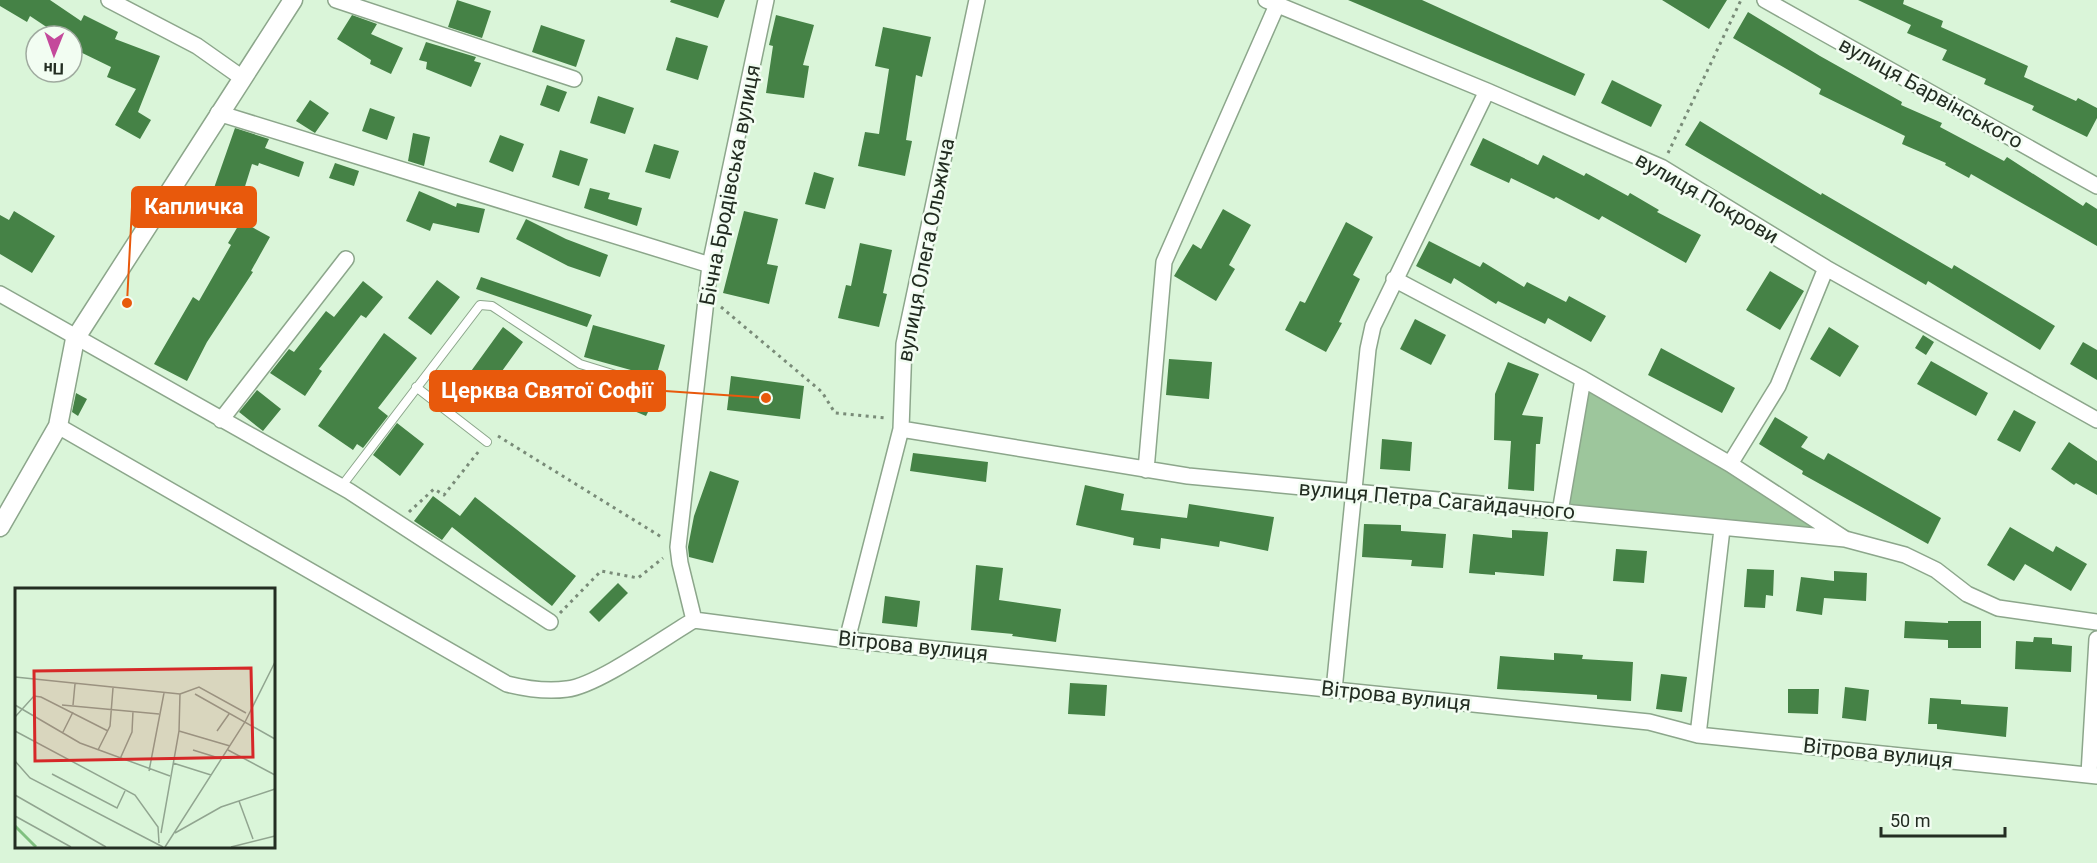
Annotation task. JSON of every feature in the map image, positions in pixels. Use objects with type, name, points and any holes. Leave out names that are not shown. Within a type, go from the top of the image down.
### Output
[{"type":"street","points":[[110,0],[197,46],[241,77]]},
{"type":"street","points":[[0,527],[58,426],[75,339],[241,77],[293,0]]},
{"type":"street","points":[[336,0],[574,79]]},
{"type":"street","name":"Бічна Бродівська вулиця","points":[[694,620],[678,547],[710,265],[766,0]]},
{"type":"street","name":"вулиця Олега Ольжича","points":[[847,640],[901,424],[904,344],[977,0]]},
{"type":"street","name":"вулиця Барвінського","points":[[1765,0],[2097,186]]},
{"type":"street","points":[[1146,470],[1164,262],[1272,2]]},
{"type":"street","name":"вулиця Покрови","points":[[1272,2],[1487,91],[1661,167],[1826,268],[2097,420]]},
{"type":"street","points":[[1334,690],[1368,349],[1373,326],[1487,91]]},
{"type":"street","points":[[218,113],[710,265]]},
{"type":"street","points":[[221,420],[346,259]]},
{"type":"street","points":[[1730,464],[1778,386],[1826,268]]},
{"type":"street","points":[[1394,279],[1582,379],[1730,464],[1845,539],[1905,555],[1936,570],[1967,594],[1998,608],[2097,622]]},
{"type":"street","points":[[0,294],[75,339],[341,487],[550,622]]},
{"type":"street","points":[[1560,512],[1582,379]]},
{"type":"street","name":"вулиця Петра Сагайдачного","points":[[901,424],[1030,452],[1146,470],[1354,493],[1845,539]]},
{"type":"street","points":[[58,426],[507,684],[537,690],[569,689],[591,682],[694,620]]},
{"type":"street","points":[[1698,735],[1722,529]]},
{"type":"street","name":"Вітрова вулиця","points":[[694,620],[847,640],[1649,722],[1698,735],[2093,775]]},
{"type":"street","points":[[2093,775],[2097,639]]},
{"type":"lane","points":[[341,487],[475,309],[486,304],[580,364],[648,385]]},
{"type":"lane","points":[[416,387],[487,442]]},
{"type":"path","points":[[1661,167],[1741,0]]},
{"type":"path","points":[[707,295],[822,392],[835,413],[901,424]]},
{"type":"path","points":[[397,523],[434,489],[444,495],[494,434],[678,547],[638,578],[601,571],[550,622]]},
{"type":"green space","points":[[1583,379],[1862,538],[1726,519],[1565,507]]},
{"type":"building","points":[[0,0],[50,0],[81,21],[84,15],[118,32],[115,39],[160,56],[138,112],[151,120],[140,139],[115,125],[136,89],[107,77],[111,67],[84,54],[84,24],[42,24],[30,16],[27,22],[0,6]]},
{"type":"building","points":[[457,0],[491,11],[482,38],[448,27]]},
{"type":"building","points":[[671,0],[725,0],[718,18],[670,2]]},
{"type":"building","points":[[1348,0],[1422,0],[1585,74],[1575,96]]},
{"type":"building","points":[[1662,0],[1727,0],[1709,29]]},
{"type":"building","points":[[1858,0],[1904,0],[1903,4],[1943,21],[1941,27],[2028,66],[2024,77],[2097,108],[2097,118],[2087,137],[2032,110],[2034,106],[1984,84],[1986,79],[1942,60],[1947,50],[1907,33],[1911,25]]},
{"type":"building","points":[[1748,12],[1902,102],[1901,105],[1942,123],[1940,127],[2004,161],[2007,157],[2083,206],[2086,202],[2097,209],[2097,246],[1971,174],[1969,178],[1945,165],[1946,163],[1902,144],[1905,136],[1819,94],[1821,89],[1733,38]]},
{"type":"building","points":[[352,15],[377,24],[371,34],[403,48],[391,74],[370,64],[371,60],[337,39]]},
{"type":"building","points":[[776,15],[814,25],[803,65],[809,66],[804,98],[766,93],[773,46],[769,45]]},
{"type":"building","points":[[541,25],[585,40],[576,67],[532,52]]},
{"type":"building","points":[[883,27],[931,37],[922,77],[916,75],[906,140],[912,141],[905,176],[858,166],[865,132],[879,134],[889,69],[875,66]]},
{"type":"building","points":[[676,37],[708,46],[698,80],[666,70]]},
{"type":"building","points":[[426,42],[476,57],[474,61],[481,63],[471,87],[426,69],[427,62],[419,60]]},
{"type":"building","points":[[1612,80],[1662,105],[1651,127],[1601,103]]},
{"type":"building","points":[[547,85],[567,92],[559,112],[540,105]]},
{"type":"building","points":[[598,96],[634,108],[625,134],[590,123]]},
{"type":"building","points":[[310,100],[329,113],[315,133],[296,121]]},
{"type":"building","points":[[370,108],[395,117],[387,140],[362,131]]},
{"type":"building","points":[[1700,121],[1821,195],[1822,193],[1952,269],[1954,265],[2055,326],[2040,350],[1928,281],[1926,285],[1685,145]]},
{"type":"building","points":[[235,128],[269,139],[265,148],[304,162],[299,177],[259,163],[258,166],[252,164],[242,196],[214,188]]},
{"type":"building","points":[[413,133],[430,137],[424,166],[408,161]]},
{"type":"building","points":[[500,135],[524,144],[513,172],[489,162]]},
{"type":"building","points":[[1483,138],[1538,165],[1543,155],[1584,176],[1586,173],[1628,196],[1630,193],[1659,210],[1657,212],[1701,235],[1686,263],[1602,216],[1599,220],[1556,197],[1554,199],[1511,178],[1509,183],[1470,165]]},
{"type":"building","points":[[654,144],[679,151],[670,179],[645,172]]},
{"type":"building","points":[[560,150],[588,159],[579,186],[552,177]]},
{"type":"building","points":[[335,163],[359,171],[354,186],[329,178]]},
{"type":"building","points":[[814,172],[834,178],[825,209],[805,204]]},
{"type":"building","points":[[590,188],[610,193],[608,199],[642,208],[637,226],[584,208]]},
{"type":"building","points":[[419,191],[456,207],[457,203],[485,209],[479,233],[433,223],[430,231],[406,221]]},
{"type":"building","points":[[1223,209],[1251,225],[1229,265],[1235,269],[1216,301],[1174,276],[1193,244],[1201,249]]},
{"type":"building","points":[[14,211],[55,236],[32,273],[0,254],[0,215],[9,220]]},
{"type":"building","points":[[744,211],[778,219],[767,264],[778,266],[769,304],[723,293]]},
{"type":"building","points":[[526,219],[566,239],[608,255],[600,277],[568,266],[516,239]]},
{"type":"building","points":[[241,221],[270,237],[251,271],[253,272],[207,342],[187,381],[154,364],[193,297],[199,301],[231,245],[228,243]]},
{"type":"building","points":[[1346,222],[1373,237],[1353,275],[1360,279],[1339,322],[1342,323],[1326,352],[1285,330],[1300,301],[1305,303]]},
{"type":"building","points":[[1429,241],[1480,267],[1483,262],[1524,287],[1527,282],[1566,302],[1569,296],[1606,316],[1591,342],[1548,318],[1545,324],[1498,301],[1496,304],[1454,278],[1451,284],[1416,266]]},
{"type":"building","points":[[860,243],[892,250],[883,293],[887,294],[879,327],[838,318],[846,285],[851,286]]},
{"type":"building","points":[[1770,271],[1804,291],[1780,330],[1746,310]]},
{"type":"building","points":[[481,277],[592,315],[587,327],[476,289]]},
{"type":"building","points":[[437,280],[460,297],[431,335],[408,318]]},
{"type":"building","points":[[363,281],[383,297],[366,318],[361,315],[319,369],[322,371],[305,396],[270,373],[289,349],[294,352],[326,311],[334,317]]},
{"type":"building","points":[[1415,319],[1446,335],[1431,365],[1400,349]]},
{"type":"building","points":[[593,325],[665,345],[656,377],[584,357]]},
{"type":"building","points":[[503,327],[523,342],[481,400],[461,385]]},
{"type":"building","points":[[1829,327],[1859,346],[1840,377],[1810,359]]},
{"type":"building","points":[[384,333],[417,358],[378,408],[388,416],[363,448],[357,444],[353,450],[318,426]]},
{"type":"building","points":[[1923,335],[1934,342],[1926,355],[1915,348]]},
{"type":"building","points":[[2083,342],[2097,350],[2097,380],[2070,364]]},
{"type":"building","points":[[1661,348],[1735,388],[1722,413],[1648,375]]},
{"type":"building","points":[[1169,359],[1212,362],[1209,399],[1166,395]]},
{"type":"building","points":[[1931,361],[1988,393],[1976,416],[1917,384]]},
{"type":"building","points":[[1508,362],[1539,374],[1522,415],[1543,417],[1540,444],[1536,444],[1534,491],[1508,489],[1511,441],[1494,440],[1495,394]]},
{"type":"building","points":[[731,376],[804,386],[800,419],[727,410]]},
{"type":"building","points":[[598,379],[652,404],[646,416],[591,393]]},
{"type":"building","points":[[257,390],[281,409],[263,431],[239,412]]},
{"type":"building","points":[[76,393],[87,399],[78,416],[72,412]]},
{"type":"building","points":[[2014,410],[2036,422],[2020,452],[1997,440]]},
{"type":"building","points":[[1775,417],[1808,437],[1801,447],[1824,460],[1828,453],[1941,518],[1928,544],[1802,474],[1803,471],[1759,444]]},
{"type":"building","points":[[397,423],[424,444],[400,476],[373,455]]},
{"type":"building","points":[[1382,439],[1412,442],[1410,471],[1380,469]]},
{"type":"building","points":[[2069,442],[2097,461],[2097,495],[2076,483],[2074,485],[2051,469]]},
{"type":"building","points":[[913,453],[988,462],[986,482],[910,471]]},
{"type":"building","points":[[710,471],[739,481],[713,563],[689,557],[688,547],[694,516]]},
{"type":"building","points":[[1085,485],[1124,494],[1121,510],[1187,518],[1189,504],[1274,517],[1268,551],[1220,541],[1219,547],[1161,538],[1160,549],[1133,545],[1134,538],[1076,525]]},
{"type":"building","points":[[433,496],[460,516],[475,497],[576,576],[552,606],[452,527],[442,540],[414,521]]},
{"type":"building","points":[[1364,524],[1401,525],[1401,531],[1446,534],[1443,568],[1411,566],[1412,560],[1362,557]]},
{"type":"building","points":[[2010,527],[2053,552],[2056,546],[2087,564],[2071,591],[2025,564],[2014,581],[1987,565]]},
{"type":"building","points":[[1512,530],[1548,532],[1544,576],[1495,572],[1495,575],[1469,573],[1473,534],[1512,538]]},
{"type":"building","points":[[1616,549],[1647,551],[1644,583],[1613,581]]},
{"type":"building","points":[[976,565],[1003,568],[999,600],[1061,609],[1056,642],[1012,636],[1013,634],[971,630]]},
{"type":"building","points":[[1747,569],[1774,570],[1773,596],[1766,595],[1765,608],[1744,607]]},
{"type":"building","points":[[1834,571],[1867,573],[1866,601],[1824,598],[1822,615],[1796,611],[1801,577],[1834,581]]},
{"type":"building","points":[[618,583],[628,593],[599,622],[589,612]]},
{"type":"building","points":[[885,596],[920,601],[917,627],[882,623]]},
{"type":"building","points":[[1905,621],[1948,623],[1948,621],[1981,621],[1981,648],[1948,648],[1948,640],[1904,638]]},
{"type":"building","points":[[2034,637],[2052,638],[2052,644],[2072,646],[2071,672],[2015,669],[2016,641],[2033,642]]},
{"type":"building","points":[[1554,653],[1583,655],[1582,659],[1633,662],[1631,701],[1597,699],[1597,695],[1497,689],[1500,656],[1554,660]]},
{"type":"building","points":[[1661,674],[1687,677],[1682,712],[1656,709]]},
{"type":"building","points":[[1070,683],[1107,685],[1105,716],[1068,714]]},
{"type":"building","points":[[1845,687],[1869,690],[1866,721],[1842,718]]},
{"type":"building","points":[[1788,689],[1819,689],[1818,714],[1788,713]]},
{"type":"building","points":[[1930,698],[1961,700],[1961,704],[2008,707],[2006,737],[1937,729],[1937,724],[1928,724]]},
{"type":"place","name":"Капличка","points":[[127,303]]},
{"type":"place","name":"Церква Святої Софії","points":[[766,398]]}]
